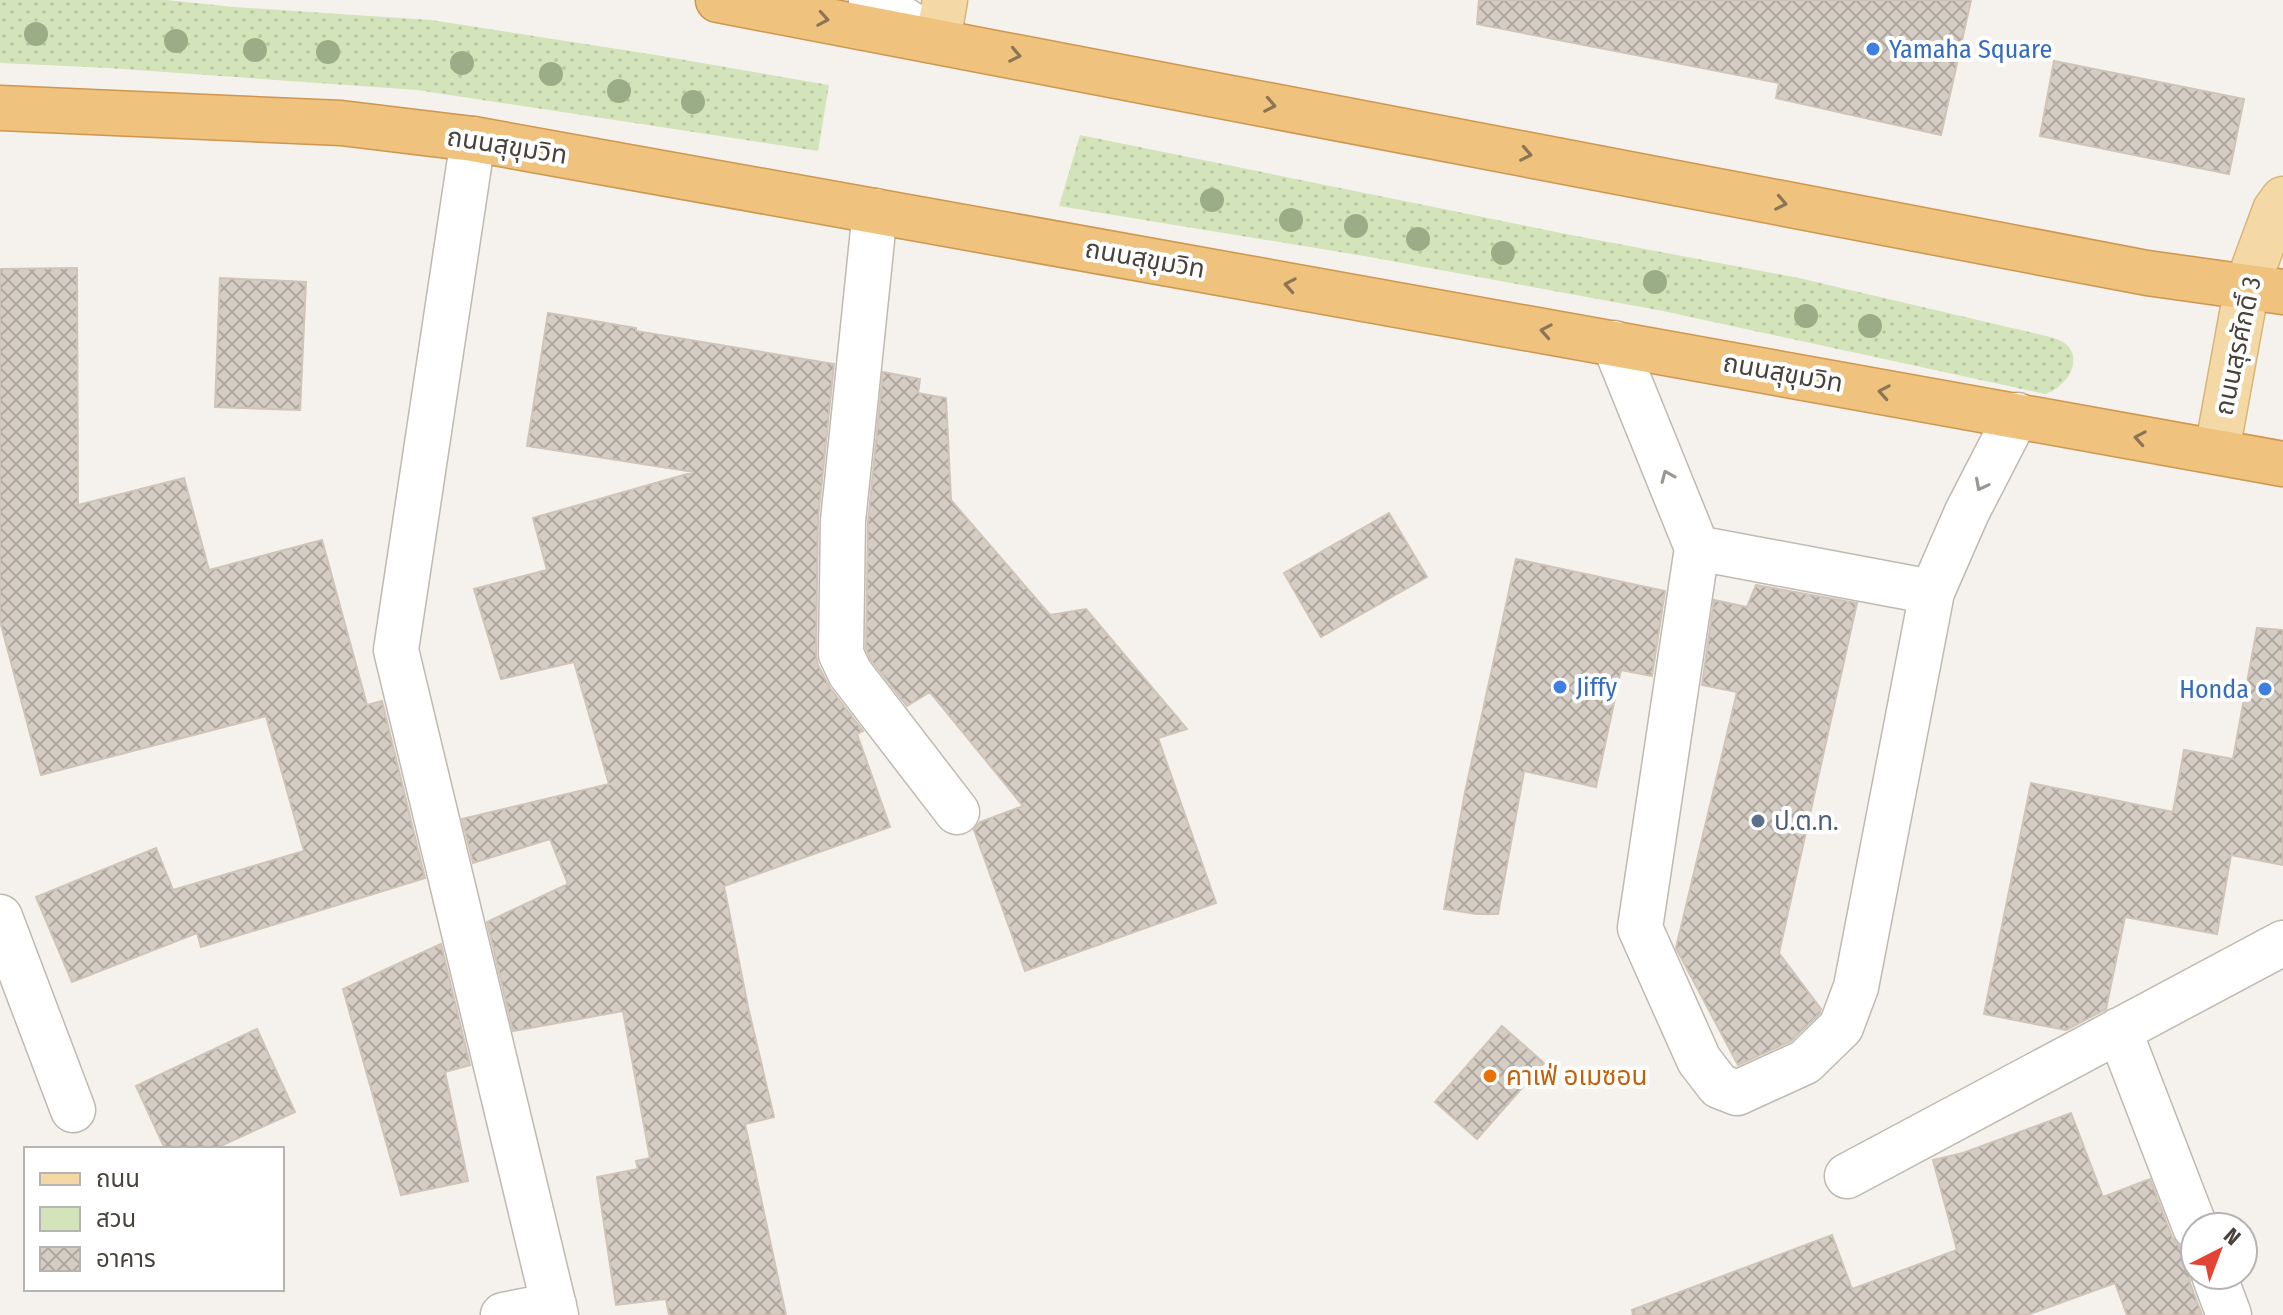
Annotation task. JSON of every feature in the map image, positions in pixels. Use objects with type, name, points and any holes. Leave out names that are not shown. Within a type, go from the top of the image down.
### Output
[{"type":"highway","points":[[718,0],[942,20],[2147,273],[2265,289]]},
{"type":"highway","name":"ถนนสุขุมวิท","points":[[0,108],[341,123],[473,139],[2283,464]]},
{"type":"main road","name":"ถนนสุรศักดิ์ 3","points":[[2217,451],[2265,289],[2275,210],[2283,199]]},
{"type":"street","points":[[871,0],[942,20]]},
{"type":"street","points":[[473,139],[396,650],[555,1310],[503,1315]]},
{"type":"street","points":[[875,211],[843,521],[841,654],[850,673],[957,812]]},
{"type":"street","points":[[1614,343],[1697,548],[1640,928],[1699,1060],[1719,1086],[1737,1093],[1805,1062],[1841,1027],[1856,987],[1932,592],[1967,512],[2017,415]]},
{"type":"street","points":[[1697,548],[1932,592]]},
{"type":"street","points":[[0,917],[73,1110]]},
{"type":"street","points":[[1847,1176],[2283,943]]},
{"type":"street","points":[[2119,1030],[2189,1211]]},
{"type":"street","points":[[2220,1291],[2229,1315]]},
{"type":"green space","points":[[0,0],[167,0],[431,20],[829,85],[818,151],[417,90],[0,63]]},
{"type":"green space","points":[[1080,135],[1799,278],[2053,338],[2066,344],[2071,351],[2073,366],[2059,386],[2045,394],[1663,311],[1364,256],[1059,206]]},
{"type":"building","points":[[1479,0],[1971,0],[1941,135],[1776,98],[1779,83],[1477,24]]},
{"type":"building","points":[[2054,61],[2244,99],[2229,174],[2040,136]]},
{"type":"building","points":[[77,268],[78,505],[184,478],[209,570],[322,540],[367,705],[382,701],[425,878],[201,947],[197,933],[72,982],[36,897],[156,848],[173,890],[304,851],[266,716],[41,775],[0,621],[0,269]]},
{"type":"building","points":[[220,278],[306,282],[300,410],[215,407]]},
{"type":"building","points":[[548,313],[834,364],[818,519],[816,654],[830,688],[863,731],[857,734],[890,827],[724,886],[774,1117],[745,1124],[786,1315],[669,1315],[666,1299],[616,1305],[597,1177],[638,1169],[636,1161],[650,1158],[623,1011],[513,1031],[487,922],[568,884],[550,839],[473,863],[462,819],[609,784],[574,662],[501,679],[474,589],[547,570],[533,518],[694,472],[527,446]]},
{"type":"building","points":[[883,372],[920,379],[918,393],[946,398],[951,500],[1050,615],[1086,609],[1187,729],[1158,738],[1216,903],[1025,971],[974,830],[980,822],[1023,806],[930,692],[907,706],[866,649],[868,522]]},
{"type":"building","points":[[1389,513],[1427,577],[1321,637],[1284,573]]},
{"type":"building","points":[[1516,559],[1665,591],[1652,676],[1621,670],[1596,787],[1524,771],[1498,914],[1444,909],[1465,792]]},
{"type":"building","name":"ป.ต.ท.","points":[[1756,585],[1857,603],[1779,953],[1821,1009],[1820,1013],[1791,1041],[1738,1065],[1676,948],[1737,692],[1702,685],[1714,600],[1747,607]]},
{"type":"building","points":[[2257,628],[2283,630],[2283,865],[2231,855],[2217,934],[2125,917],[2106,1009],[2066,1030],[1984,1014],[2031,783],[2173,812],[2184,750],[2233,759]]},
{"type":"building","points":[[441,944],[470,1065],[445,1072],[468,1181],[401,1195],[343,989]]},
{"type":"building","points":[[1502,1026],[1544,1063],[1477,1139],[1435,1102]]},
{"type":"building","points":[[257,1029],[295,1112],[218,1147],[164,1147],[136,1086]]},
{"type":"building","points":[[2071,1113],[2103,1197],[2150,1179],[2172,1237],[2179,1246],[2179,1291],[2193,1291],[2202,1315],[2127,1315],[2115,1283],[2027,1315],[1633,1315],[1632,1310],[1832,1235],[1852,1289],[1957,1250],[1933,1160],[1963,1153]]},
{"type":"place","name":"Yamaha Square","points":[[1873,49]]},
{"type":"place","name":"Jiffy","points":[[1560,687]]},
{"type":"place","name":"Honda","points":[[2265,689]]},
{"type":"place","name":"ป.ต.ท.","points":[[1758,821]]},
{"type":"place","name":"คาเฟ่ อเมซอน","points":[[1490,1076]]}]
